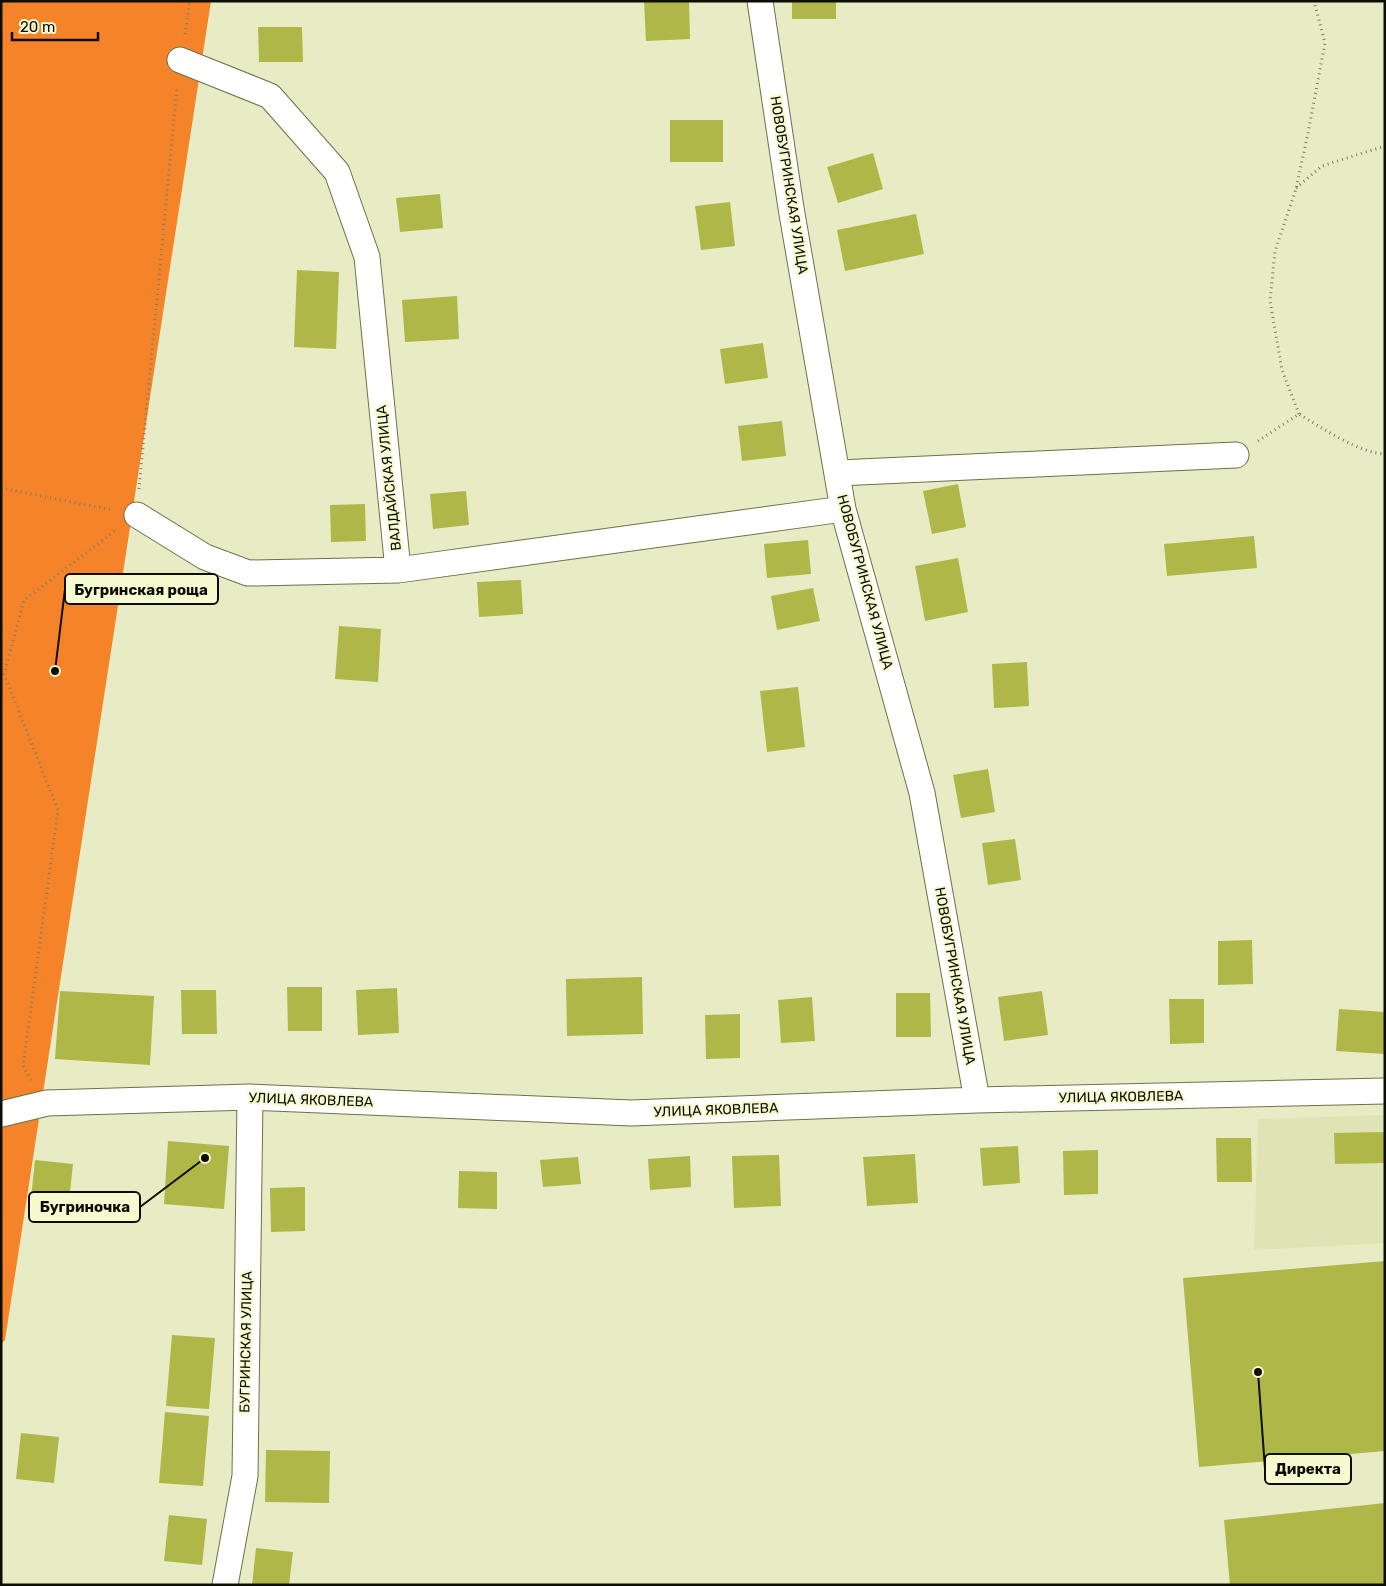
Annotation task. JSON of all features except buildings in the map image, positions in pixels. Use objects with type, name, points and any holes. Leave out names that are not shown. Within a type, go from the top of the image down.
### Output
[{"type":"street","name":"НОВОБУГРИНСКАЯ УЛИЦА","points":[[760,1],[791,208],[843,509],[922,793],[977,1100]]},
{"type":"street","name":"ВАЛДАЙСКАЯ УЛИЦА","points":[[180,60],[270,96],[337,172],[367,257],[398,570],[843,509]]},
{"type":"street","points":[[838,473],[1236,455]]},
{"type":"street","points":[[137,515],[206,557],[248,573],[398,570]]},
{"type":"street","name":"УЛИЦА ЯКОВЛЕВА","points":[[1,1114],[47,1103],[250,1097],[631,1113],[977,1100],[1385,1091]]},
{"type":"street","name":"БУГРИНСКАЯ УЛИЦА","points":[[225,1585],[244,1476],[250,1097]]},
{"type":"path","points":[[47,1103],[22,1066],[58,810],[4,674],[24,600],[137,515],[180,60],[190,1]]},
{"type":"path","points":[[1314,1],[1325,43],[1296,189],[1275,251],[1270,301],[1282,370],[1299,414],[1335,436],[1374,453],[1385,454]]},
{"type":"path","points":[[1296,189],[1322,166],[1385,146]]},
{"type":"path","points":[[1236,455],[1299,414]]},
{"type":"path","points":[[1,488],[137,515]]},
{"type":"shaded area","points":[[1,1],[211,1],[5,1340],[1,1344]]},
{"type":"shaded area","points":[[1385,1115],[1385,1243],[1254,1250],[1258,1119]]},
{"type":"place","name":"Бугринская роща","points":[[55,671]]},
{"type":"place","name":"Бугриночка","points":[[205,1158]]},
{"type":"place","name":"Директа","points":[[1258,1372]]}]
